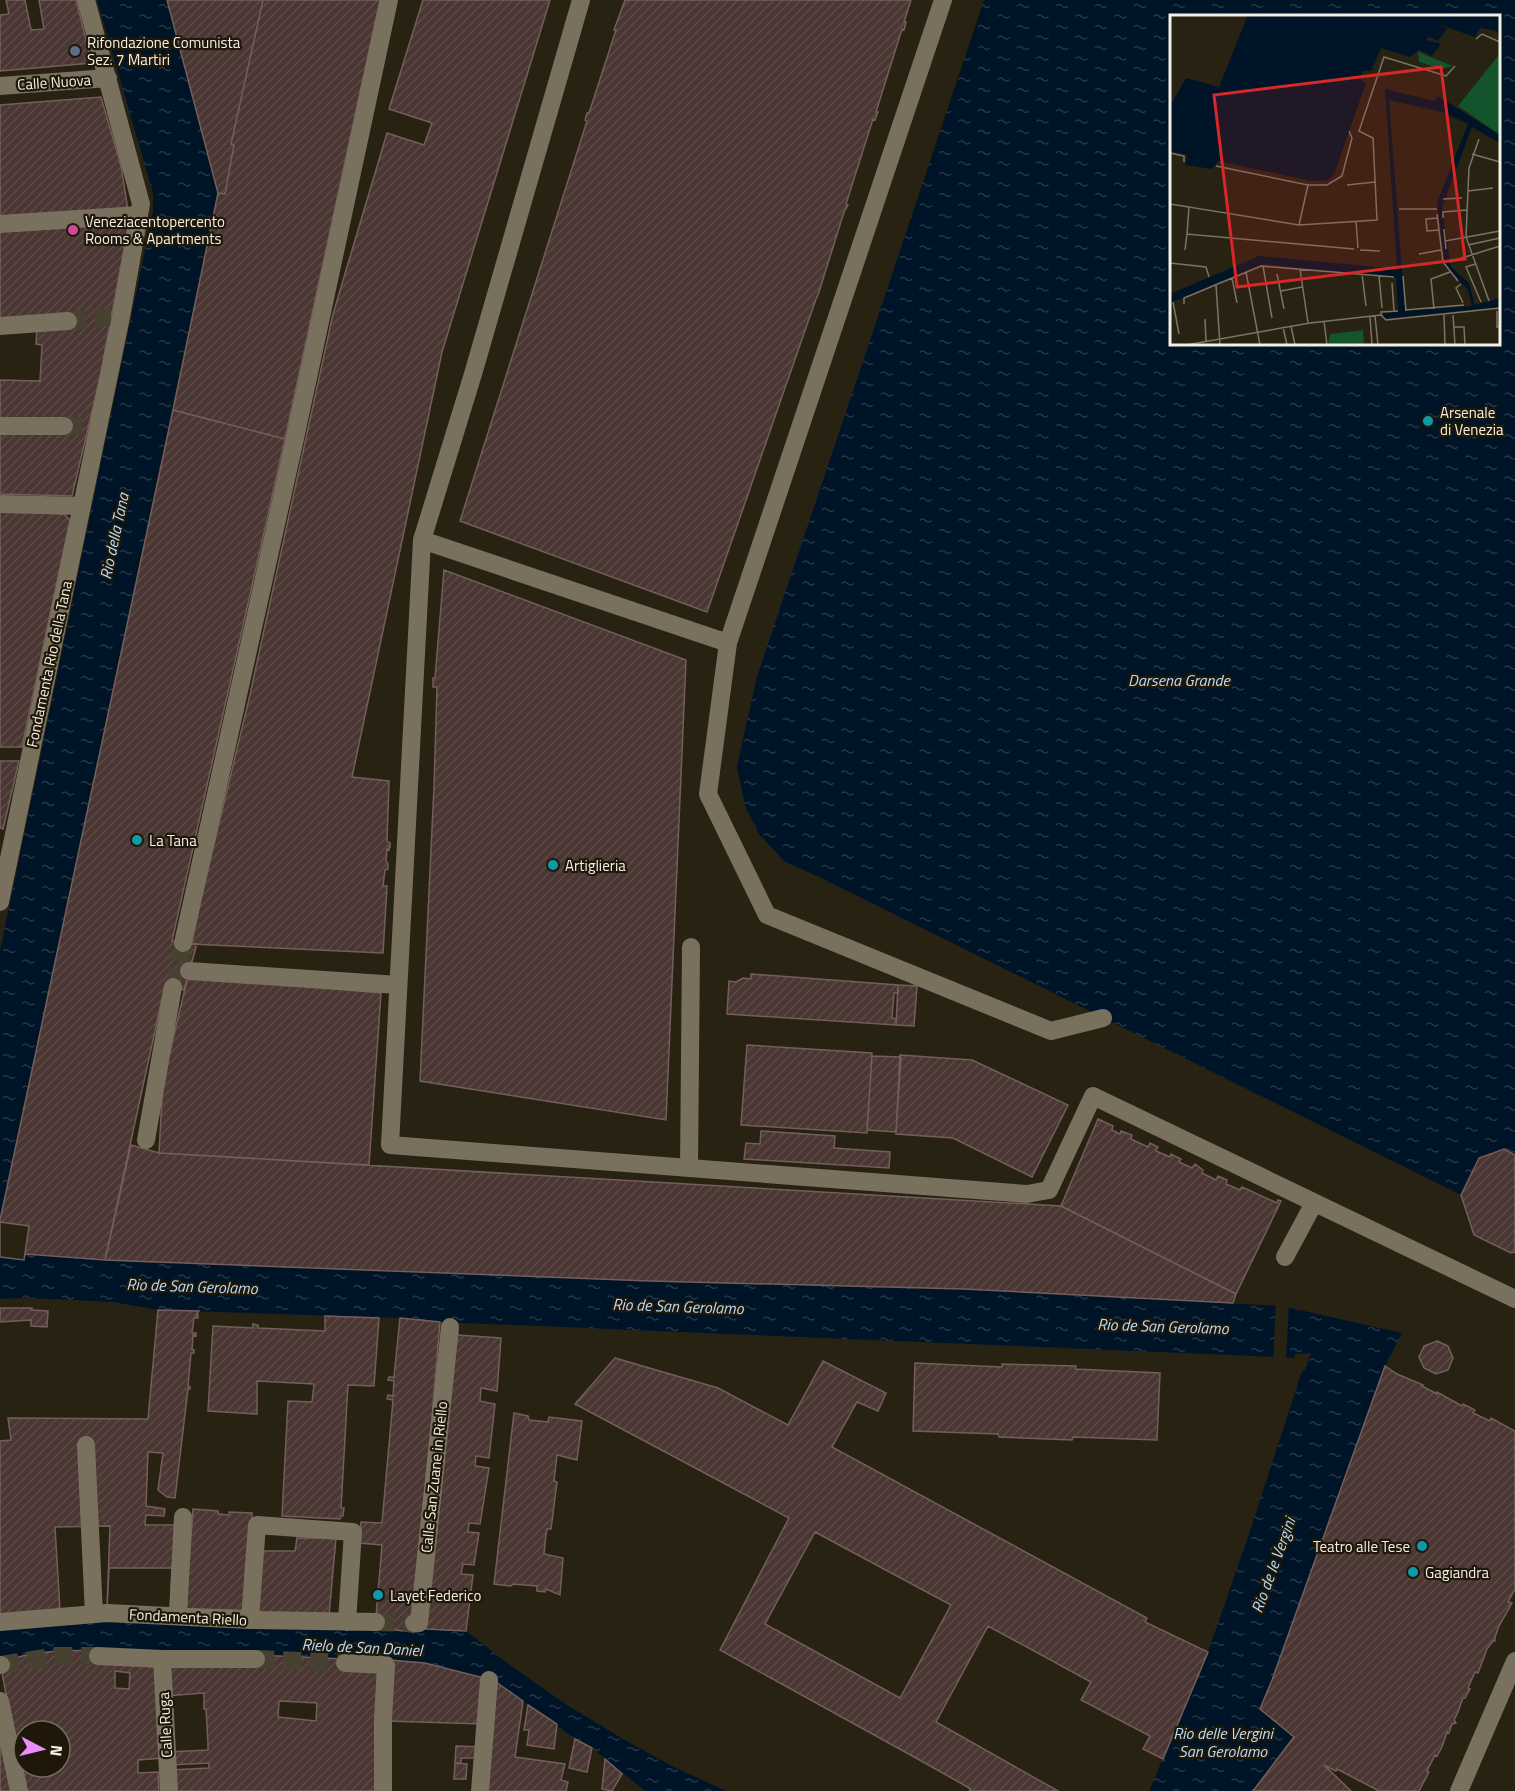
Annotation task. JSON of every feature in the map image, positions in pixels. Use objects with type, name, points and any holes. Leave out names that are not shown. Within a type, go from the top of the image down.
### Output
[{"type":"street","name":"Fondamenta Rio della Tana","points":[[0,902],[82,506],[93,426],[141,204],[86,0]]},
{"type":"street","points":[[183,943],[389,0]]},
{"type":"street","points":[[581,0],[473,374],[422,540],[390,1145],[1027,1194],[1049,1190],[1093,1096],[1515,1299]]},
{"type":"street","points":[[943,0],[728,643],[708,794],[767,915],[1051,1031],[1103,1018]]},
{"type":"street","name":"Calle Nuova","points":[[0,86],[108,78]]},
{"type":"street","points":[[0,224],[139,215]]},
{"type":"street","points":[[0,326],[68,321]]},
{"type":"street","points":[[0,426],[64,426]]},
{"type":"street","points":[[0,504],[82,506]]},
{"type":"street","points":[[422,540],[728,643]]},
{"type":"street","points":[[689,1168],[691,947]]},
{"type":"street","points":[[189,971],[398,985]]},
{"type":"street","points":[[146,1140],[173,987]]},
{"type":"street","points":[[1285,1257],[1314,1203]]},
{"type":"street","name":"Calle San Zuane in Riello","points":[[414,1623],[419,1623],[450,1327]]},
{"type":"street","points":[[86,1445],[94,1614]]},
{"type":"street","points":[[178,1616],[183,1517]]},
{"type":"street","points":[[250,1620],[257,1525],[353,1532],[347,1622]]},
{"type":"street","name":"Fondamenta Riello","points":[[0,1621],[107,1613],[250,1620],[376,1622]]},
{"type":"street","points":[[98,1656],[256,1659]]},
{"type":"street","name":"Calle Ruga","points":[[162,1659],[169,1791]]},
{"type":"street","points":[[1459,1791],[1515,1661]]},
{"type":"street","points":[[345,1664],[386,1665],[383,1791]]},
{"type":"street","points":[[480,1791],[489,1680]]},
{"type":"street","points":[[0,1701],[19,1791]]},
{"type":"water","name":"Rio della Tana","points":[[97,0],[167,0],[218,193],[0,1220],[0,951],[153,211],[153,193]]},
{"type":"water","name":"Darsena Grande","points":[[984,0],[1515,0],[1515,1155],[1504,1149],[1479,1158],[1461,1195],[784,861],[759,834],[745,806],[737,766],[756,680]]},
{"type":"water","name":"Rio delle Vergini San Gerolamo","points":[[25,1254],[155,1263],[156,1261],[964,1289],[1282,1306],[1402,1333],[1385,1366],[1260,1709],[1294,1737],[1253,1791],[1149,1791],[1208,1652],[1302,1371],[1305,1370],[1311,1353],[1295,1354],[1294,1358],[440,1322],[400,1318],[158,1310],[113,1302],[0,1299],[0,1257],[23,1260]]},
{"type":"water","name":"Rielo de San Daniel","points":[[115,1618],[375,1628],[414,1632],[426,1629],[466,1631],[567,1705],[674,1767],[726,1791],[645,1791],[592,1748],[575,1739],[496,1682],[425,1663],[123,1650],[57,1651],[30,1654],[0,1662],[0,1627]]},
{"type":"pier","points":[[1276,1303],[1289,1304],[1286,1360],[1273,1360]]},
{"type":"building","points":[[6,0],[25,0],[31,30],[44,29],[39,0],[76,0],[92,63],[0,71],[0,15],[9,14]]},
{"type":"building","points":[[167,0],[263,0],[231,144],[234,145],[225,194],[218,193]]},
{"type":"building","points":[[263,0],[380,0],[285,439],[173,410],[218,193],[225,194],[234,145],[231,144]]},
{"type":"building","points":[[423,0],[550,0],[442,352],[352,777],[389,781],[387,841],[390,847],[389,850],[387,849],[388,869],[385,870],[383,886],[387,886],[383,953],[190,944],[249,699],[333,314],[387,133],[424,145],[432,123],[389,109]]},
{"type":"building","points":[[625,0],[911,0],[904,22],[906,22],[904,30],[902,29],[876,112],[878,112],[875,120],[873,119],[818,295],[707,612],[460,521],[587,121],[585,120],[587,113],[589,113]]},
{"type":"building","points":[[101,97],[121,166],[128,210],[0,218],[0,105]]},
{"type":"building","points":[[129,222],[100,378],[72,496],[0,494],[0,380],[40,381],[42,345],[36,344],[37,327],[0,321],[0,231]]},
{"type":"building","name":"La Tana","points":[[173,410],[285,439],[172,941],[197,944],[184,990],[165,985],[105,1260],[25,1254],[24,1260],[0,1257],[0,1220]]},
{"type":"building","points":[[0,511],[64,514],[70,520],[22,747],[0,747]]},
{"type":"building","name":"Artiglieria","points":[[444,570],[686,660],[666,1120],[420,1081],[434,787],[437,687],[433,687],[433,678],[435,678]]},
{"type":"building","points":[[0,761],[19,761],[3,829],[0,828]]},
{"type":"building","points":[[751,974],[898,985],[898,993],[894,993],[892,1018],[896,1019],[896,1025],[727,1014],[729,981],[751,979]]},
{"type":"building","points":[[188,976],[381,993],[369,1165],[159,1153],[164,1061],[168,1060]]},
{"type":"building","points":[[898,985],[917,986],[914,1026],[896,1025]]},
{"type":"building","points":[[747,1045],[872,1053],[867,1133],[741,1125]]},
{"type":"building","points":[[900,1055],[972,1060],[1068,1105],[1032,1177],[953,1138],[896,1134]]},
{"type":"building","points":[[872,1056],[901,1057],[896,1132],[867,1130]]},
{"type":"building","points":[[1098,1119],[1113,1126],[1112,1130],[1120,1134],[1121,1131],[1132,1135],[1131,1139],[1148,1147],[1150,1143],[1158,1147],[1156,1151],[1181,1159],[1179,1162],[1192,1168],[1195,1164],[1203,1170],[1202,1173],[1216,1180],[1218,1176],[1227,1180],[1226,1184],[1240,1190],[1242,1187],[1277,1203],[1278,1200],[1281,1201],[1236,1294],[1061,1206]]},
{"type":"building","points":[[761,1131],[835,1136],[834,1148],[890,1152],[889,1168],[744,1159],[746,1143],[760,1144]]},
{"type":"building","points":[[131,1145],[159,1153],[1061,1206],[1236,1294],[1233,1303],[964,1289],[650,1281],[105,1260]]},
{"type":"building","points":[[1504,1149],[1515,1155],[1515,1252],[1511,1253],[1474,1235],[1461,1195],[1479,1158]]},
{"type":"building","points":[[0,1222],[29,1226],[24,1260],[0,1257]]},
{"type":"building","points":[[0,1308],[32,1308],[32,1310],[48,1311],[47,1327],[31,1326],[31,1320],[0,1322]]},
{"type":"building","points":[[158,1310],[199,1311],[196,1315],[198,1318],[194,1318],[192,1333],[196,1333],[196,1336],[193,1335],[192,1350],[194,1353],[191,1353],[188,1386],[190,1389],[188,1389],[175,1498],[167,1497],[158,1490],[163,1453],[148,1452],[146,1506],[165,1509],[164,1516],[146,1515],[145,1525],[175,1525],[170,1609],[107,1608],[110,1526],[55,1527],[60,1610],[0,1615],[0,1441],[11,1440],[8,1418],[148,1419]]},
{"type":"building","points":[[325,1316],[379,1318],[374,1386],[348,1385],[341,1508],[344,1508],[343,1516],[340,1519],[282,1516],[288,1401],[312,1402],[314,1384],[257,1381],[257,1414],[208,1411],[213,1326],[253,1328],[253,1324],[258,1325],[258,1328],[325,1331]]},
{"type":"building","points":[[400,1318],[440,1322],[414,1632],[375,1628],[382,1545],[359,1543],[361,1522],[382,1523],[393,1400],[387,1399],[388,1395],[393,1396],[394,1381],[388,1380],[389,1377],[394,1377]]},
{"type":"building","points":[[457,1335],[501,1338],[497,1391],[481,1388],[480,1401],[495,1404],[489,1458],[476,1456],[475,1466],[489,1468],[480,1524],[469,1523],[468,1532],[479,1533],[474,1565],[463,1564],[461,1574],[473,1575],[466,1631],[426,1629]]},
{"type":"building","points":[[1437,1341],[1448,1346],[1453,1358],[1448,1370],[1436,1374],[1424,1368],[1419,1357],[1424,1346]]},
{"type":"building","points":[[615,1358],[718,1388],[788,1425],[823,1361],[886,1393],[878,1411],[857,1402],[832,1447],[1147,1618],[1145,1622],[1208,1652],[1163,1759],[1143,1749],[1150,1736],[1081,1700],[1091,1682],[988,1626],[936,1722],[1058,1791],[969,1791],[971,1789],[720,1650],[789,1518],[575,1404]],"holes":[[[815,1532],[951,1605],[900,1698],[765,1624]]]},
{"type":"building","points":[[915,1363],[1002,1367],[1002,1364],[1076,1366],[1075,1369],[1160,1373],[1157,1440],[1073,1437],[1072,1440],[999,1437],[998,1434],[913,1431]]},
{"type":"building","name":"Gagiandra","points":[[1385,1366],[1437,1394],[1437,1392],[1462,1406],[1463,1404],[1475,1410],[1473,1413],[1490,1421],[1491,1418],[1515,1431],[1515,1589],[1508,1602],[1512,1603],[1499,1626],[1495,1641],[1487,1649],[1478,1673],[1475,1672],[1468,1688],[1470,1689],[1463,1698],[1454,1720],[1456,1723],[1452,1724],[1449,1733],[1447,1732],[1442,1747],[1437,1756],[1435,1755],[1419,1791],[1379,1791],[1337,1769],[1336,1771],[1324,1765],[1351,1791],[1253,1791],[1294,1737],[1260,1709]]},
{"type":"building","points":[[514,1413],[528,1416],[529,1420],[548,1422],[549,1417],[582,1421],[577,1460],[557,1455],[554,1481],[557,1482],[551,1529],[547,1529],[546,1534],[544,1554],[563,1558],[560,1595],[546,1589],[545,1592],[537,1591],[537,1586],[494,1584]]},
{"type":"building","points":[[193,1509],[218,1511],[218,1514],[229,1515],[229,1512],[252,1513],[247,1610],[186,1609]]},
{"type":"building","points":[[297,1538],[336,1538],[329,1615],[256,1613],[259,1551],[295,1551]]},
{"type":"building","points":[[109,1568],[172,1568],[170,1609],[107,1608]]},
{"type":"building","points":[[99,1650],[157,1665],[163,1758],[138,1760],[138,1773],[158,1772],[159,1791],[24,1791],[22,1779],[72,1779],[72,1719],[12,1719],[12,1726],[0,1662],[30,1654]],"holes":[[[115,1671],[130,1673],[129,1689],[115,1688]]]},
{"type":"building","points":[[256,1655],[345,1659],[383,1672],[378,1791],[172,1791],[171,1770],[209,1768],[209,1763],[170,1765],[169,1752],[208,1750],[206,1709],[204,1709],[204,1693],[165,1696],[164,1666]],"holes":[[[279,1701],[317,1703],[316,1721],[278,1717]]]},
{"type":"building","points":[[390,1660],[425,1663],[488,1679],[483,1724],[387,1721]]},
{"type":"building","points":[[496,1682],[523,1701],[515,1757],[565,1764],[561,1780],[568,1782],[566,1791],[483,1791]]},
{"type":"building","points":[[528,1705],[557,1724],[554,1749],[527,1745],[529,1730],[524,1730]]},
{"type":"building","points":[[0,1724],[14,1791],[0,1791]]},
{"type":"building","points":[[575,1739],[592,1748],[587,1772],[569,1768]]},
{"type":"building","points":[[456,1746],[482,1747],[480,1758],[461,1758],[461,1763],[455,1763]]},
{"type":"building","points":[[605,1759],[622,1774],[612,1791],[602,1789]]},
{"type":"building","points":[[455,1763],[467,1764],[466,1779],[454,1779]]},
{"type":"tunnel","points":[[68,321],[111,317]]},
{"type":"tunnel","points":[[64,426],[88,426]]},
{"type":"tunnel","points":[[183,943],[177,970],[189,971]]},
{"type":"tunnel","points":[[376,1622],[414,1623]]},
{"type":"tunnel","points":[[1,1665],[57,1656],[98,1656]]},
{"type":"tunnel","points":[[256,1659],[345,1663]]},
{"type":"place","name":"Rifondazione Comunista Sez. 7 Martiri","points":[[75,51]]},
{"type":"place","name":"Veneziacentopercento Rooms & Apartments","points":[[73,230]]},
{"type":"place","name":"Arsenale di Venezia","points":[[1428,421]]},
{"type":"place","name":"La Tana","points":[[137,840]]},
{"type":"place","name":"Artiglieria","points":[[553,865]]},
{"type":"place","name":"Teatro alle Tese","points":[[1422,1546]]},
{"type":"place","name":"Gagiandra","points":[[1413,1572]]},
{"type":"place","name":"Layet Federico","points":[[378,1595]]},
{"type":"water label","name":"Rio de San Gerolamo","points":[[192,1286]]},
{"type":"water label","name":"Rio de San Gerolamo","points":[[678,1306]]},
{"type":"water label","name":"Rio de San Gerolamo","points":[[1163,1326]]},
{"type":"water label","name":"Rio de le Vergini","points":[[1273,1565]]}]
